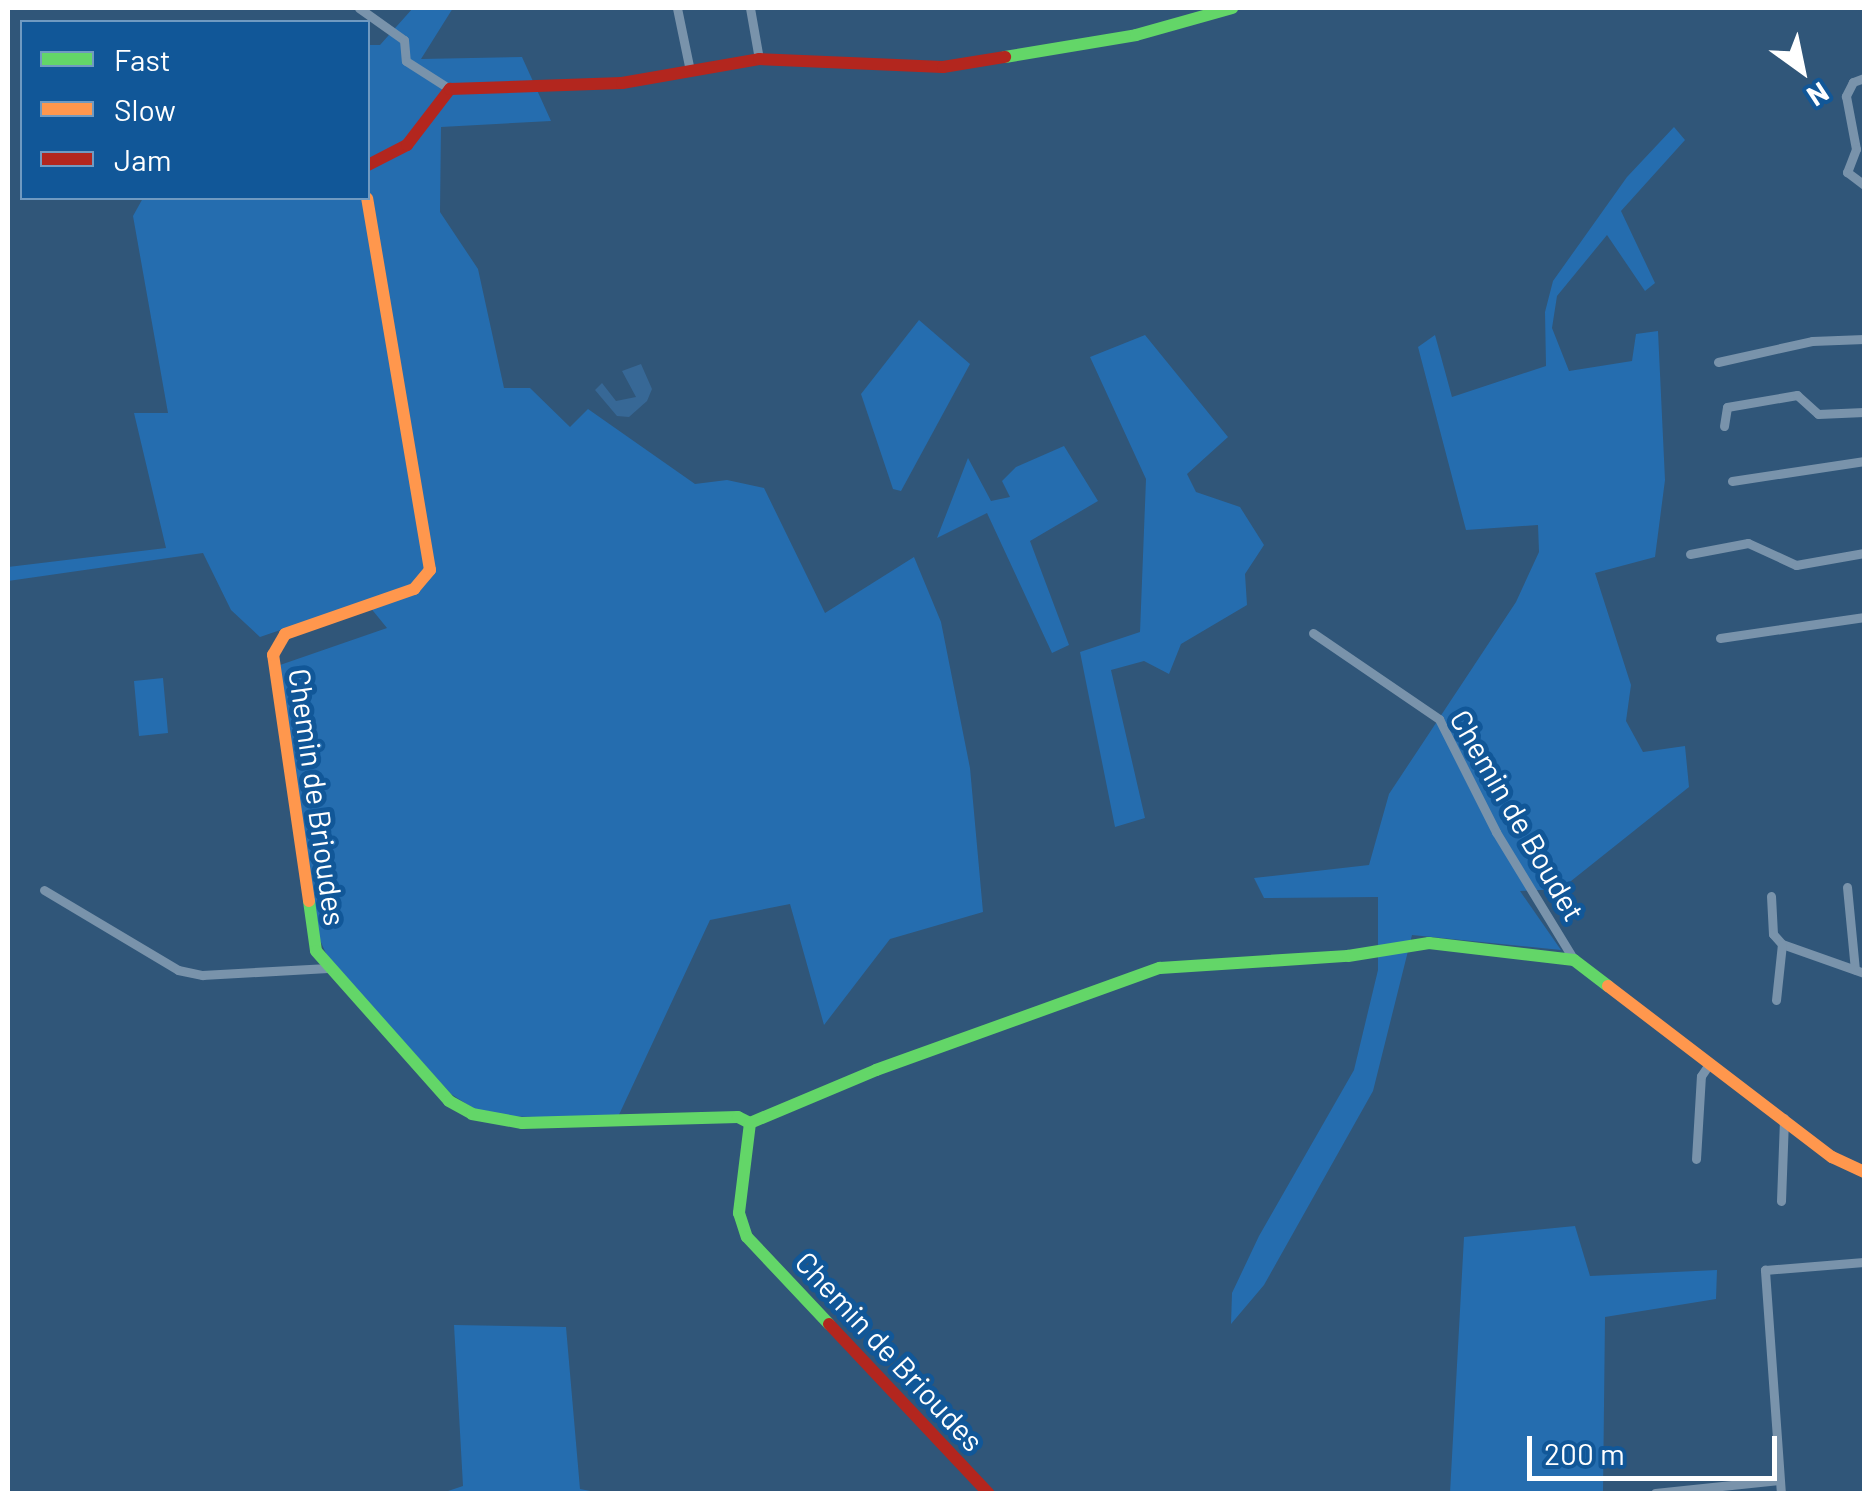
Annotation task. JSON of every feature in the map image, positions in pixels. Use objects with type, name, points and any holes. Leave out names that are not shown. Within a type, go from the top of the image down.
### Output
[{"type":"street","points":[[359,8],[404,40],[406,60],[450,89],[563,88],[759,59],[943,67],[1136,35],[1232,8]]},
{"type":"street","points":[[677,8],[690,71]]},
{"type":"street","points":[[750,8],[759,59]]},
{"type":"street","points":[[1864,78],[1853,82],[1846,96],[1856,149],[1847,172],[1864,184]]},
{"type":"street","points":[[370,165],[408,144],[450,89]]},
{"type":"street","name":"Chemin de Brioudes","points":[[367,200],[430,570],[414,589],[285,634],[273,655],[310,932],[328,968],[449,1101],[472,1114],[522,1124],[738,1117],[750,1122],[753,1141],[739,1213],[748,1238],[989,1494]]},
{"type":"street","points":[[1718,362],[1812,341],[1864,339]]},
{"type":"street","points":[[1724,426],[1727,407],[1797,396],[1818,414],[1864,412]]},
{"type":"street","points":[[1732,481],[1864,460]]},
{"type":"street","points":[[1690,554],[1748,543],[1796,565],[1864,553]]},
{"type":"street","points":[[1720,638],[1864,617]]},
{"type":"street","name":"Chemin de Boudet","points":[[1313,633],[1438,720],[1496,832],[1574,960]]},
{"type":"street","points":[[1771,896],[1773,934],[1782,944],[1860,971],[1847,887]]},
{"type":"street","points":[[44,890],[178,970],[202,975],[328,968]]},
{"type":"street","points":[[750,1122],[919,1054],[1181,964],[1348,956],[1430,943],[1574,960],[1832,1157],[1864,1172]]},
{"type":"street","points":[[1776,1000],[1782,944]]},
{"type":"street","points":[[1696,1158],[1701,1076],[1709,1064]]},
{"type":"street","points":[[1782,1201],[1784,1118]]},
{"type":"street","points":[[1780,1494],[1765,1270],[1864,1262]]},
{"type":"street","points":[[1655,1494],[1779,1480]]},
{"type":"shaded area","points":[[413,8],[453,8],[421,59],[522,57],[551,121],[441,127],[440,212],[478,269],[504,388],[530,388],[570,427],[588,409],[695,484],[727,480],[764,488],[825,613],[914,557],[941,622],[970,768],[983,912],[890,939],[824,1025],[790,904],[710,920],[617,1119],[495,1116],[473,1108],[451,1094],[328,958],[316,931],[280,665],[387,628],[365,601],[260,637],[231,610],[203,553],[8,581],[8,567],[166,548],[134,413],[168,413],[133,216],[142,200],[370,200],[370,45],[380,45]]},
{"type":"shaded area","points":[[1674,127],[1685,140],[1621,211],[1655,283],[1645,291],[1607,235],[1557,296],[1552,328],[1569,371],[1632,361],[1636,334],[1658,331],[1665,480],[1655,557],[1595,573],[1631,685],[1626,721],[1643,752],[1685,746],[1689,787],[1561,889],[1520,891],[1561,950],[1412,935],[1373,1091],[1264,1285],[1231,1324],[1232,1293],[1259,1236],[1354,1070],[1378,970],[1378,897],[1264,898],[1254,878],[1369,865],[1389,794],[1516,602],[1539,552],[1538,525],[1466,530],[1418,347],[1435,335],[1452,397],[1546,366],[1545,312],[1553,281],[1627,177]]},
{"type":"shaded area","points":[[919,320],[970,364],[901,491],[893,489],[861,394]]},
{"type":"shaded area","points":[[1145,335],[1228,437],[1187,474],[1196,492],[1240,507],[1264,545],[1245,574],[1247,605],[1181,644],[1169,674],[1144,661],[1111,670],[1145,818],[1115,827],[1080,652],[1140,632],[1146,479],[1090,357]]},
{"type":"shaded area","points":[[641,364],[652,389],[647,401],[629,417],[617,416],[595,390],[602,383],[616,401],[636,397],[622,371]]},
{"type":"shaded area","points":[[1064,446],[1098,501],[1030,541],[1069,645],[1052,653],[987,513],[937,538],[968,458],[991,501],[1010,497],[1002,481],[1016,467]]},
{"type":"shaded area","points":[[163,678],[168,733],[139,736],[134,681]]},
{"type":"shaded area","points":[[1575,1226],[1590,1276],[1717,1270],[1716,1299],[1605,1317],[1603,1493],[1450,1493],[1464,1237]]},
{"type":"shaded area","points":[[454,1325],[566,1327],[580,1489],[601,1493],[442,1493],[463,1486]]},
{"type":"traffic: fast","points":[[1005,57],[1136,35],[1232,8]]},
{"type":"traffic: fast","points":[[309,901],[316,951],[449,1101],[472,1114],[522,1123],[738,1117],[750,1123],[739,1213],[747,1237],[829,1324]]},
{"type":"traffic: fast","points":[[750,1123],[876,1070],[1160,968],[1348,956],[1429,943],[1574,960],[1608,986]]},
{"type":"traffic: slow","points":[[309,901],[273,655],[285,634],[414,589],[430,570],[367,200]]},
{"type":"traffic: slow","points":[[1608,986],[1832,1157],[1864,1172]]},
{"type":"traffic: jam","points":[[370,164],[407,145],[450,89],[622,83],[759,59],[943,67],[1005,57]]},
{"type":"traffic: jam","points":[[829,1324],[989,1494]]}]
